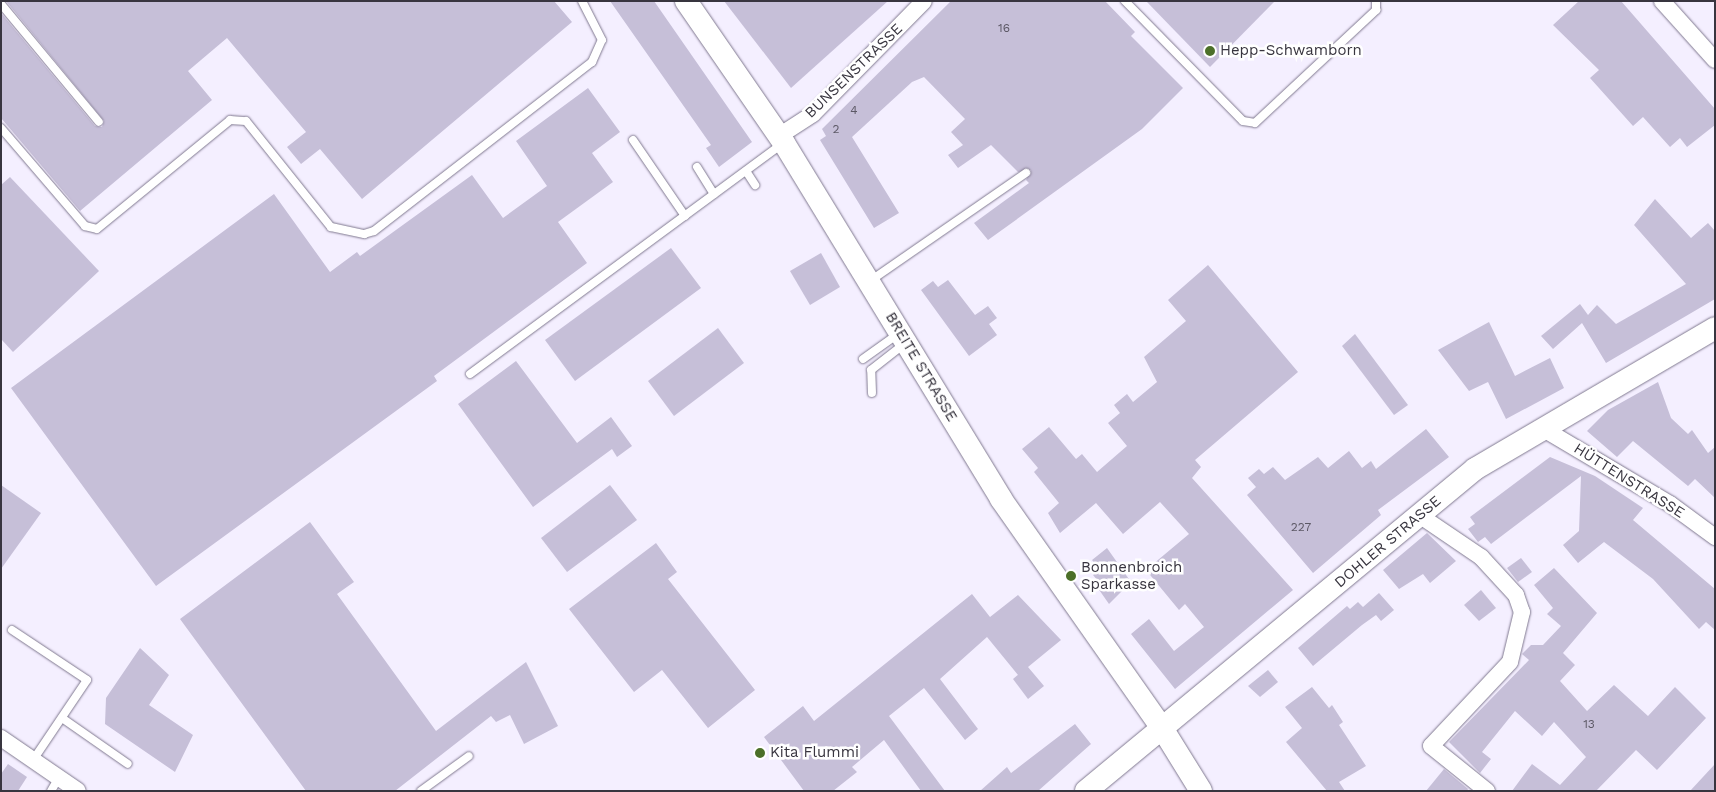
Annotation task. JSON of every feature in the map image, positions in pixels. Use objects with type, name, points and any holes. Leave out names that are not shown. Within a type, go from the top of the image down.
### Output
[{"type":"main road","name":"BREITE STRASSE","points":[[686,1],[782,140],[903,338],[1058,584],[1162,728],[1201,791]]},
{"type":"main road","name":"DOHLER STRASSE","points":[[1086,791],[1475,469],[1715,328]]},
{"type":"street","name":"BUNSENSTRASSE","points":[[782,140],[813,114],[924,1]]},
{"type":"street","points":[[1662,1],[1715,60]]},
{"type":"street","name":"HÜTTENSTRASSE","points":[[1542,428],[1670,504],[1715,537]]},
{"type":"street","points":[[1419,515],[1481,557],[1516,595],[1522,612],[1510,662],[1431,746],[1487,791]]},
{"type":"street","points":[[1,738],[33,760],[55,784],[78,791]]},
{"type":"lane","points":[[1,128],[85,226],[97,229],[230,120],[246,121],[331,227],[364,234],[374,231],[592,62],[602,40],[582,1]]},
{"type":"lane","points":[[1125,1],[1244,121],[1255,123],[1376,10],[1376,1]]},
{"type":"lane","points":[[1,4],[99,122]]},
{"type":"lane","points":[[633,140],[684,216]]},
{"type":"lane","points":[[470,374],[746,171],[782,140]]},
{"type":"lane","points":[[697,167],[714,194]]},
{"type":"lane","points":[[746,171],[755,185]]},
{"type":"lane","points":[[869,282],[1026,173]]},
{"type":"lane","points":[[862,359],[903,338]]},
{"type":"lane","points":[[872,393],[871,370],[880,358],[903,338]]},
{"type":"lane","points":[[12,630],[87,680],[33,760]]},
{"type":"lane","points":[[62,718],[128,764]]},
{"type":"lane","points":[[421,791],[469,756]]},
{"type":"building","points":[[6,1],[554,1],[572,22],[362,199],[320,149],[301,164],[287,147],[306,132],[227,38],[188,71],[212,100],[80,211],[1,118],[1,13],[95,126],[102,127],[104,121]]},
{"type":"building","points":[[610,1],[654,1],[752,142],[719,167],[706,148],[711,145]]},
{"type":"building","points":[[724,1],[888,1],[791,88]]},
{"type":"building","points":[[951,1],[1105,1],[1135,32],[1131,36],[1183,88],[1142,129],[988,240],[974,223],[1029,183],[1026,180],[1031,170],[1018,172],[991,145],[958,168],[948,155],[963,145],[951,132],[965,119],[924,77],[912,82],[852,137],[899,213],[874,228],[820,140],[826,136],[822,129]]},
{"type":"building","name":"Hepp-Schwamborn","points":[[1146,1],[1275,1],[1210,67]]},
{"type":"building","points":[[1579,1],[1621,1],[1715,109],[1715,125],[1687,147],[1680,138],[1670,147],[1643,117],[1633,126],[1590,78],[1599,70],[1553,25]]},
{"type":"building","points":[[588,88],[620,132],[592,153],[613,182],[558,222],[587,263],[434,376],[437,381],[156,586],[11,388],[274,194],[330,272],[357,252],[360,256],[472,175],[503,218],[547,186],[516,141]]},
{"type":"building","points":[[10,177],[99,271],[13,352],[1,339],[1,185]]},
{"type":"building","points":[[1655,199],[1691,238],[1708,223],[1715,231],[1715,299],[1606,363],[1582,323],[1553,349],[1541,336],[1580,304],[1588,315],[1597,305],[1616,324],[1686,284],[1634,225]]},
{"type":"building","points":[[671,248],[701,288],[575,381],[545,340]]},
{"type":"building","points":[[821,253],[840,287],[810,305],[790,271]]},
{"type":"building","points":[[1208,265],[1298,372],[1195,460],[1201,467],[1192,478],[1293,590],[1175,689],[1131,634],[1149,619],[1174,651],[1204,627],[1185,604],[1179,610],[1146,570],[1189,534],[1160,502],[1123,534],[1096,503],[1060,533],[1048,513],[1059,503],[1034,472],[1038,468],[1022,449],[1049,427],[1076,459],[1082,454],[1097,472],[1127,446],[1108,423],[1120,413],[1114,405],[1127,394],[1133,402],[1157,382],[1144,357],[1186,321],[1168,300]]},
{"type":"building","points":[[948,280],[975,315],[988,306],[997,318],[989,324],[997,335],[969,356],[921,290],[933,281],[938,287]]},
{"type":"building","points":[[1489,322],[1515,376],[1550,358],[1564,388],[1506,419],[1488,382],[1469,391],[1438,350]]},
{"type":"building","points":[[718,328],[744,363],[674,416],[648,381]]},
{"type":"building","points":[[1355,334],[1408,405],[1394,415],[1342,346]]},
{"type":"building","points":[[516,361],[577,443],[611,417],[632,446],[617,457],[612,449],[533,507],[458,404]]},
{"type":"building","points":[[1658,382],[1671,418],[1688,434],[1692,430],[1708,453],[1715,447],[1715,498],[1695,479],[1688,486],[1633,441],[1617,457],[1587,431],[1608,410]]},
{"type":"building","points":[[1426,429],[1449,457],[1378,510],[1381,515],[1313,573],[1247,495],[1256,487],[1248,478],[1259,469],[1264,474],[1273,467],[1285,480],[1318,457],[1328,468],[1349,451],[1362,468],[1371,461],[1376,469]]},
{"type":"building","points":[[1550,457],[1595,476],[1643,508],[1633,520],[1715,589],[1715,630],[1706,622],[1699,629],[1653,579],[1604,542],[1578,563],[1563,545],[1579,531],[1581,476],[1491,544],[1485,537],[1478,542],[1468,529],[1475,524],[1470,517]]},
{"type":"building","points":[[1,485],[41,513],[1,569]]},
{"type":"building","points":[[610,485],[637,520],[567,572],[541,538]]},
{"type":"building","points":[[310,522],[354,582],[337,594],[436,731],[526,662],[558,726],[524,744],[510,715],[496,722],[491,716],[395,791],[306,791],[180,619]]},
{"type":"building","points":[[1427,533],[1456,561],[1430,583],[1423,574],[1399,589],[1383,570]]},
{"type":"building","points":[[656,543],[677,572],[668,579],[755,690],[708,728],[662,670],[634,692],[569,609]]},
{"type":"building","points":[[1107,548],[1131,582],[1109,604],[1095,584],[1098,581],[1093,575],[1100,570],[1092,560]]},
{"type":"building","points":[[1521,558],[1532,572],[1518,582],[1507,568]]},
{"type":"building","points":[[1554,568],[1597,613],[1563,653],[1575,665],[1560,681],[1587,711],[1614,685],[1648,716],[1675,687],[1706,718],[1657,770],[1636,750],[1596,791],[1512,791],[1532,764],[1560,785],[1586,757],[1554,722],[1542,736],[1515,711],[1482,752],[1491,759],[1480,773],[1449,742],[1529,660],[1522,654],[1531,645],[1543,645],[1561,626],[1547,614],[1553,608],[1534,585]]},
{"type":"building","points":[[1481,590],[1496,608],[1479,621],[1464,605]]},
{"type":"building","points":[[1379,593],[1394,610],[1381,621],[1376,615],[1313,666],[1298,648],[1347,606],[1350,609],[1358,602],[1363,607]]},
{"type":"building","points":[[972,594],[990,617],[1018,595],[1061,640],[1028,667],[1044,686],[1028,699],[1013,679],[1018,675],[987,637],[940,679],[978,729],[965,740],[924,688],[889,716],[945,791],[921,791],[884,740],[852,767],[857,772],[833,791],[804,791],[764,737],[803,706],[814,721]]},
{"type":"building","points":[[140,648],[169,675],[149,705],[193,735],[175,772],[105,724],[106,698]]},
{"type":"building","points":[[1268,670],[1278,682],[1260,697],[1248,686]]},
{"type":"building","points":[[1312,687],[1329,708],[1332,705],[1343,722],[1339,725],[1366,766],[1339,782],[1345,791],[1327,791],[1286,742],[1302,728],[1285,707]]},
{"type":"building","points":[[1075,724],[1091,744],[1038,791],[980,791],[1007,767],[1011,773]]},
{"type":"building","points":[[8,764],[27,777],[18,791],[1,791],[1,774]]},
{"type":"building","points":[[1715,764],[1715,791],[1690,791]]},
{"type":"building","points":[[1444,769],[1468,789],[1467,791],[1426,791]]},
{"type":"place","name":"Hepp-Schwamborn","points":[[1210,51]]},
{"type":"place","name":"Bonnenbroich Sparkasse","points":[[1071,576]]},
{"type":"place","name":"Kita Flummi","points":[[760,753]]}]
